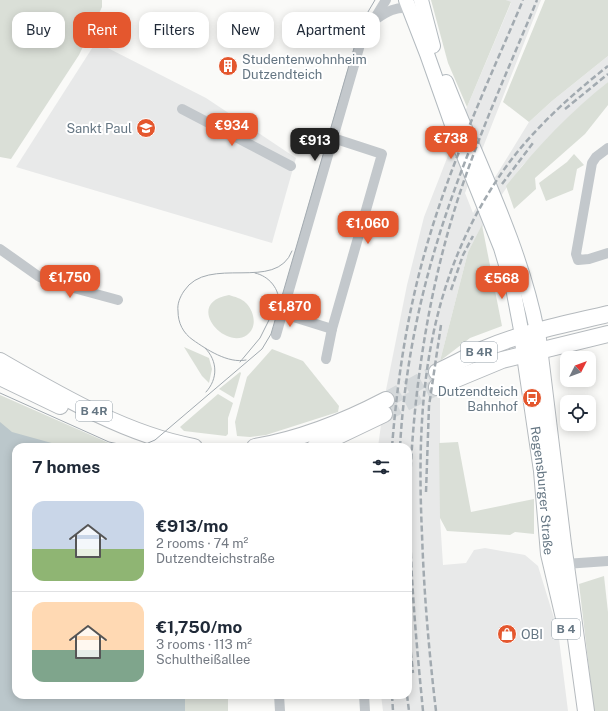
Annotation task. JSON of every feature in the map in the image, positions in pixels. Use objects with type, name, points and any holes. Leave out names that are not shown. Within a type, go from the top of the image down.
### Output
[{"type":"main road","name":"Regensburger Straße","points":[[412,3],[438,62],[520,266],[538,331],[533,352],[548,548],[570,649],[578,711]]},
{"type":"main road","name":"Regensburger Straße","points":[[412,3],[456,136],[503,254],[513,288],[522,336],[533,352],[586,711]]},
{"type":"main road","name":"B 4R","points":[[608,314],[538,331],[483,349],[437,380],[533,352],[608,334]]},
{"type":"main road","name":"B 4R","points":[[0,361],[47,388],[99,414],[158,438],[178,443]]},
{"type":"main road","name":"B 4R","points":[[0,378],[95,422],[146,443]]},
{"type":"main road","points":[[274,443],[320,431],[385,407],[322,443]]},
{"type":"main road","points":[[548,548],[558,560],[565,564]]},
{"type":"street","points":[[378,12],[386,0]]},
{"type":"street","points":[[380,17],[391,9],[412,3]]},
{"type":"street","points":[[276,335],[284,314],[359,48]]},
{"type":"street","points":[[182,109],[291,166]]},
{"type":"street","points":[[326,359],[332,329],[382,154],[333,138]]},
{"type":"street","points":[[608,148],[596,157],[592,164],[574,261],[589,259],[608,253]]},
{"type":"street","points":[[0,249],[38,276],[48,281],[118,300]]},
{"type":"street","points":[[284,314],[332,329]]},
{"type":"street","points":[[565,564],[608,561]]},
{"type":"street","points":[[279,699],[280,711]]},
{"type":"street","points":[[364,699],[365,711]]},
{"type":"shaded area","points":[[0,0],[102,0],[102,7],[100,12],[73,12],[73,48],[82,48],[79,55],[11,159],[0,157]]},
{"type":"shaded area","points":[[431,0],[506,0],[511,2],[467,107],[448,63]]},
{"type":"shaded area","points":[[506,0],[541,0],[465,193],[473,213],[529,122],[552,101],[608,56],[608,82],[577,109],[521,167],[496,203],[468,252],[440,361],[440,518],[443,565],[466,563],[474,550],[485,548],[525,555],[538,566],[558,631],[568,711],[383,711],[382,699],[412,699],[412,443],[379,443],[385,395],[407,285],[424,217],[467,107],[511,3]]},
{"type":"shaded area","points":[[545,0],[608,0],[608,56],[552,101],[529,122],[503,102]]},
{"type":"shaded area","name":"Sankt Paul","points":[[92,48],[108,48],[206,98],[296,158],[272,243],[16,167]]},
{"type":"shaded area","points":[[608,82],[608,105],[585,134],[535,178],[536,189],[514,209],[506,186],[554,131]]},
{"type":"shaded area","points":[[574,154],[584,165],[577,169],[573,190],[546,201],[539,183],[567,162]]},
{"type":"shaded area","points":[[482,225],[502,326],[470,338],[440,361],[468,252]]},
{"type":"shaded area","points":[[229,295],[244,301],[249,306],[254,319],[253,328],[250,332],[247,335],[238,338],[228,337],[220,331],[212,324],[209,315],[209,307],[216,300]]},
{"type":"shaded area","points":[[184,347],[209,358],[212,369],[209,383],[202,376]]},
{"type":"shaded area","points":[[272,349],[303,361],[339,406],[338,412],[266,435],[250,437],[237,436],[235,422],[247,377]]},
{"type":"shaded area","points":[[240,372],[234,398],[219,389]]},
{"type":"shaded area","points":[[218,394],[233,403],[228,418],[228,434],[226,436],[184,431],[180,427]]},
{"type":"shaded area","points":[[0,395],[109,443],[12,443],[12,699],[228,699],[228,711],[0,711]]},
{"type":"shaded area","points":[[0,422],[12,432],[52,443],[12,443],[12,699],[185,699],[185,711],[0,711]]},
{"type":"shaded area","points":[[458,442],[471,512],[534,499],[534,534],[515,532],[510,535],[447,531],[440,518],[439,443]]},
{"type":"shaded area","points":[[604,576],[608,612],[608,711],[594,711],[579,584]]},
{"type":"tunnel","points":[[386,400],[437,372]]},
{"type":"tunnel","points":[[384,414],[437,387]]},
{"type":"tram line","points":[[148,443],[155,440],[262,349],[271,334],[362,22],[375,0]]},
{"type":"tram line","points":[[246,360],[239,361],[225,358],[198,344],[189,337],[184,331],[179,320],[178,303],[180,298],[184,291],[195,280],[209,275],[224,273],[272,270],[284,263],[292,251]]},
{"type":"tram line","points":[[255,273],[265,277],[273,284],[278,293],[279,304]]},
{"type":"tram line","points":[[240,362],[260,338],[273,312]]},
{"type":"tram line","points":[[205,348],[212,359],[215,370],[213,381],[206,392]]},
{"type":"tram line","points":[[0,393],[114,443]]},
{"type":"railway","points":[[392,443],[407,329],[423,259],[444,193],[468,128],[523,0]]},
{"type":"railway","points":[[412,446],[416,397],[426,332],[447,236],[456,205],[484,127],[537,0]]},
{"type":"railway","points":[[436,711],[424,579],[421,438],[424,391],[431,345],[442,301],[457,257],[477,213],[503,171],[539,128],[579,90],[608,66]]},
{"type":"railway","points":[[565,109],[608,74]]},
{"type":"railway","points":[[502,184],[533,143]]},
{"type":"railway","points":[[400,443],[408,368],[423,292],[445,218],[472,144]]},
{"type":"railway","points":[[451,290],[463,255],[473,236]]},
{"type":"railway","points":[[426,492],[429,406],[441,325]]},
{"type":"railway","points":[[412,586],[423,711]]},
{"type":"railway","points":[[412,663],[413,673]]},
{"type":"railway","points":[[392,699],[393,711]]},
{"type":"railway","points":[[408,699],[409,711]]},
{"type":"place","name":"Studentenwohnheim Dutzendteich","points":[[228,66]]},
{"type":"place","name":"Sankt Paul","points":[[146,128]]},
{"type":"place","name":"Dutzendteich Bahnhof","points":[[532,398]]},
{"type":"place","name":"OBI","points":[[507,634]]}]
